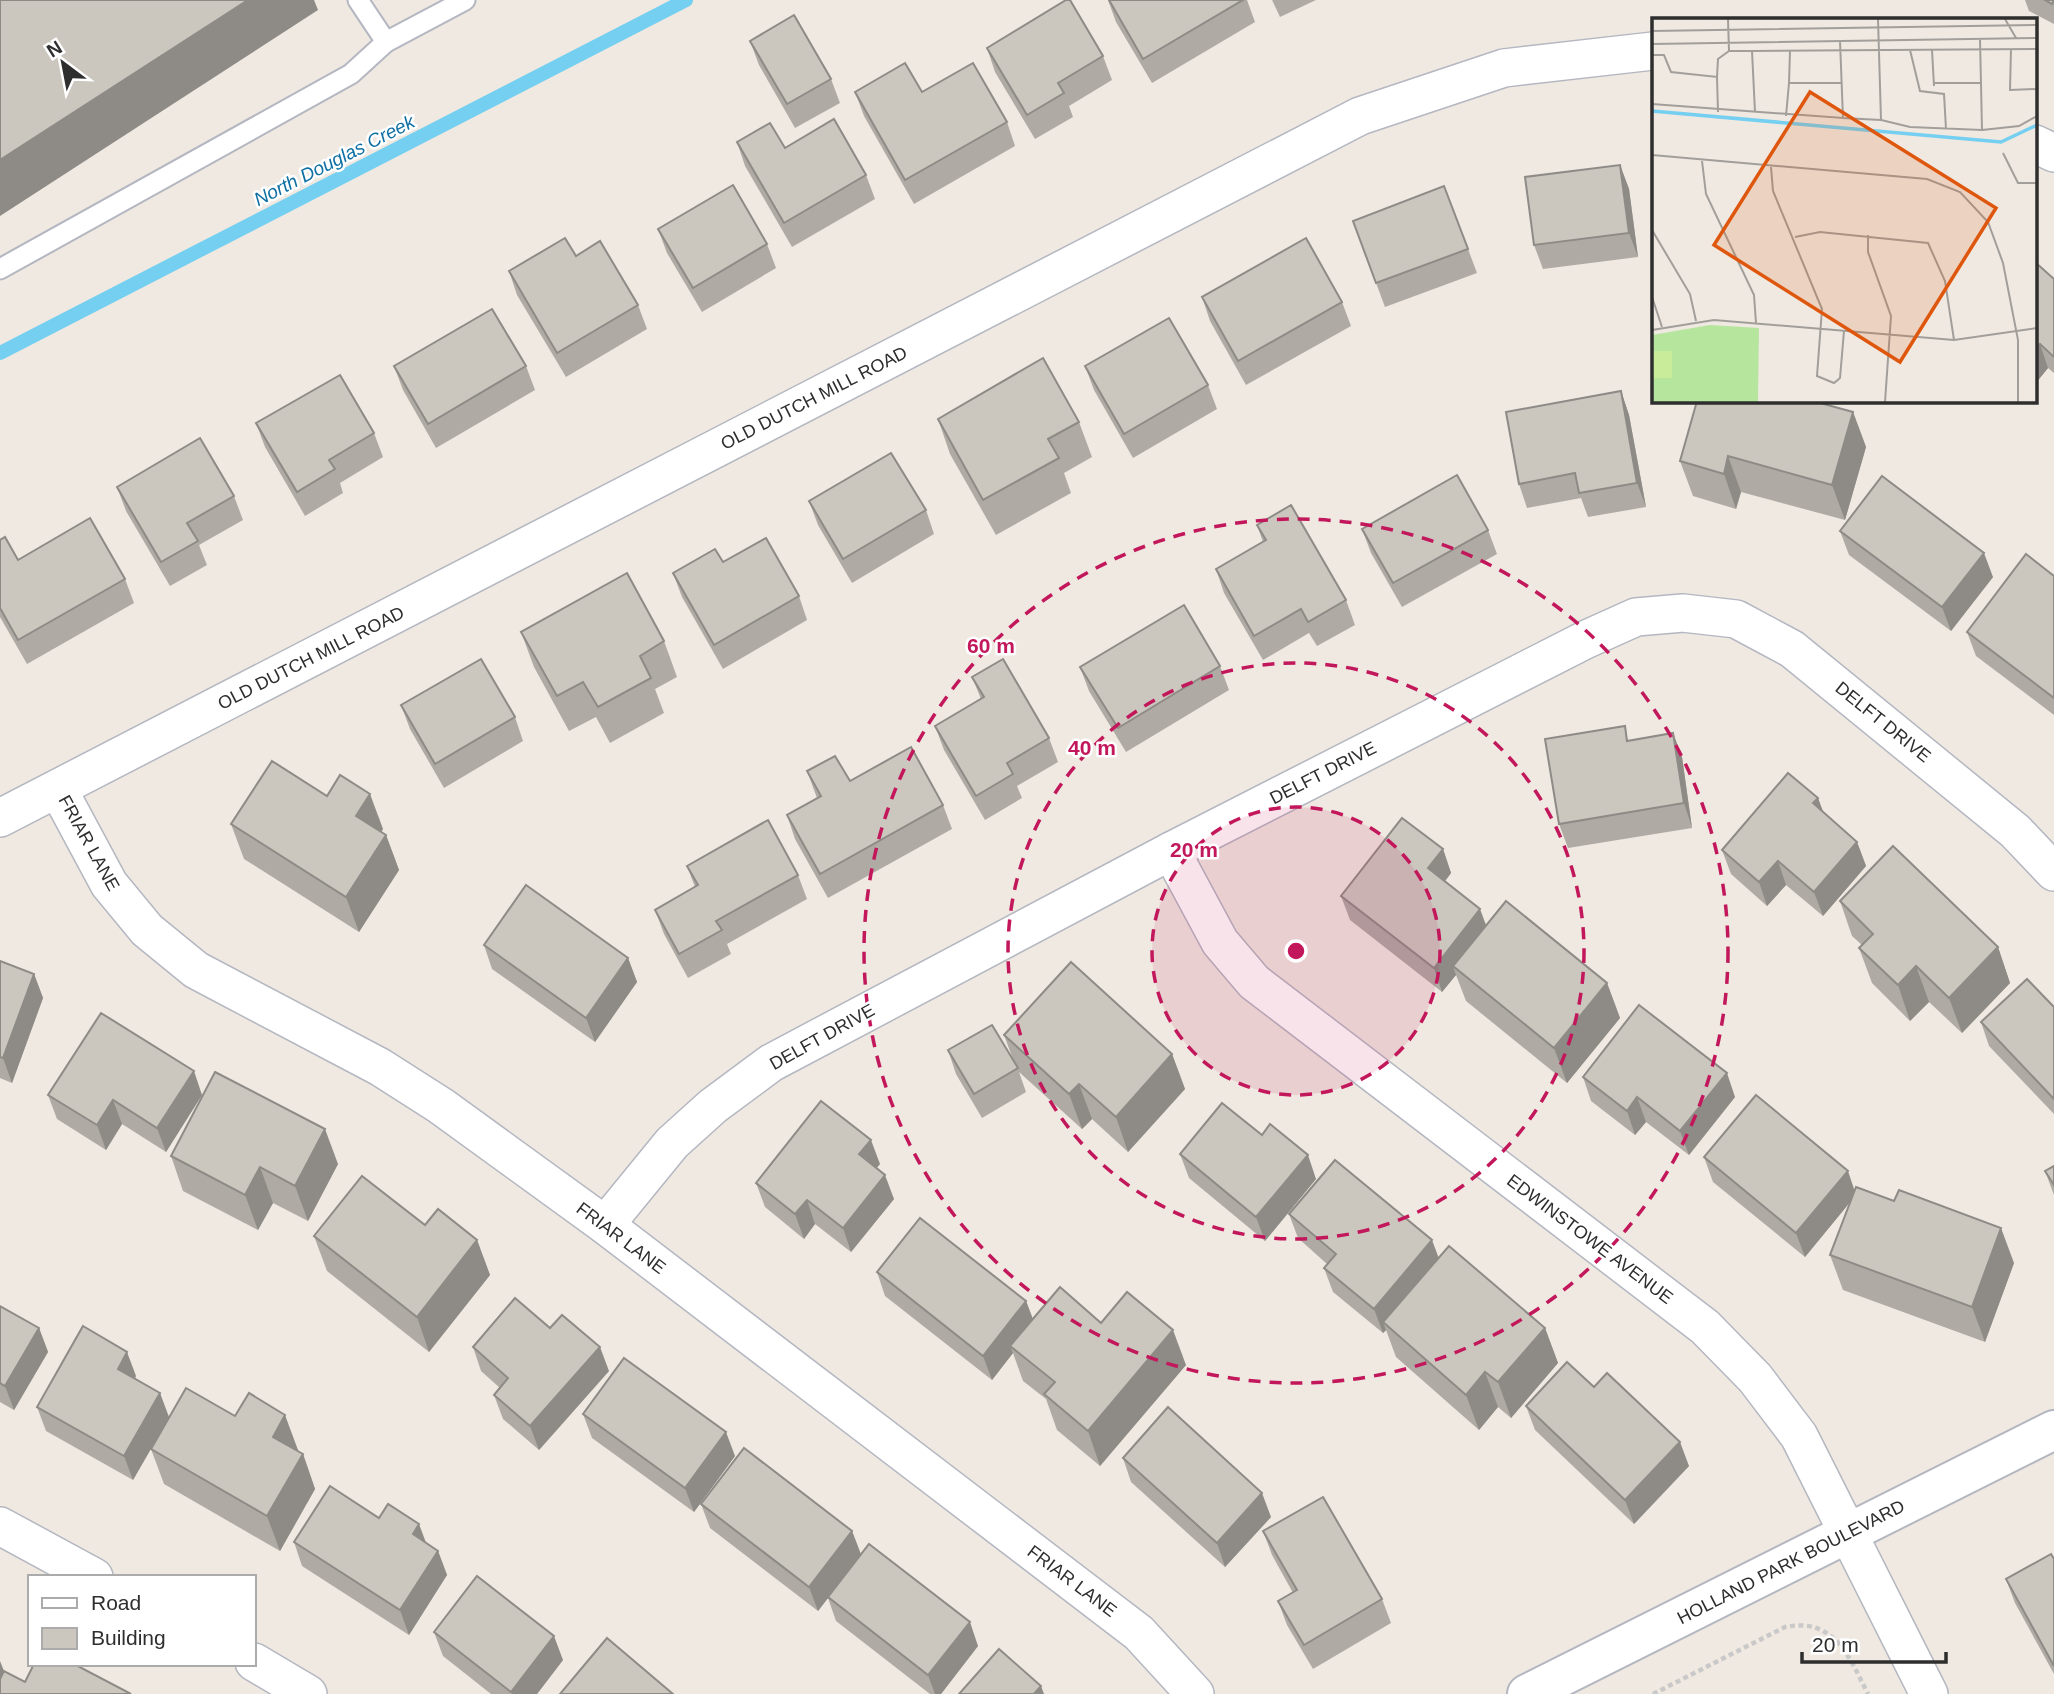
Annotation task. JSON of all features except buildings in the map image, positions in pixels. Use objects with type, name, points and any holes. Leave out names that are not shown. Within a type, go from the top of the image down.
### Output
[{"type":"street","name":"OLD DUTCH MILL ROAD","points":[[0,818],[1360,116],[1504,68],[1652,51]]},
{"type":"street","points":[[2036,144],[2054,153]]},
{"type":"street","name":"DELFT DRIVE","points":[[605,1225],[672,1143],[713,1106],[771,1063],[1171,851],[1587,639],[1636,617],[1683,612],[1736,620],[1791,649],[2014,831],[2054,872]]},
{"type":"street","name":"FRIAR LANE","points":[[58,789],[109,884],[147,930],[196,970],[380,1067],[441,1106],[605,1225],[1139,1633],[1195,1694]]},
{"type":"street","name":"EDWINSTOWE AVENUE","points":[[1171,851],[1220,942],[1254,982],[1705,1327],[1755,1378],[1799,1436],[1929,1694]]},
{"type":"street","name":"HOLLAND PARK BOULEVARD","points":[[1527,1694],[2054,1430]]},
{"type":"street","points":[[0,1526],[90,1575]]},
{"type":"street","points":[[256,1663],[308,1694]]},
{"type":"lane","points":[[358,0],[386,42]]},
{"type":"lane","points":[[0,269],[351,74],[386,42],[465,0]]},
{"type":"path","points":[[1653,1694],[1785,1627],[1803,1623],[1819,1628],[1834,1638],[1848,1655],[1868,1694]]},
{"type":"waterway","name":"North Douglas Creek","points":[[0,353],[686,0]]}]
